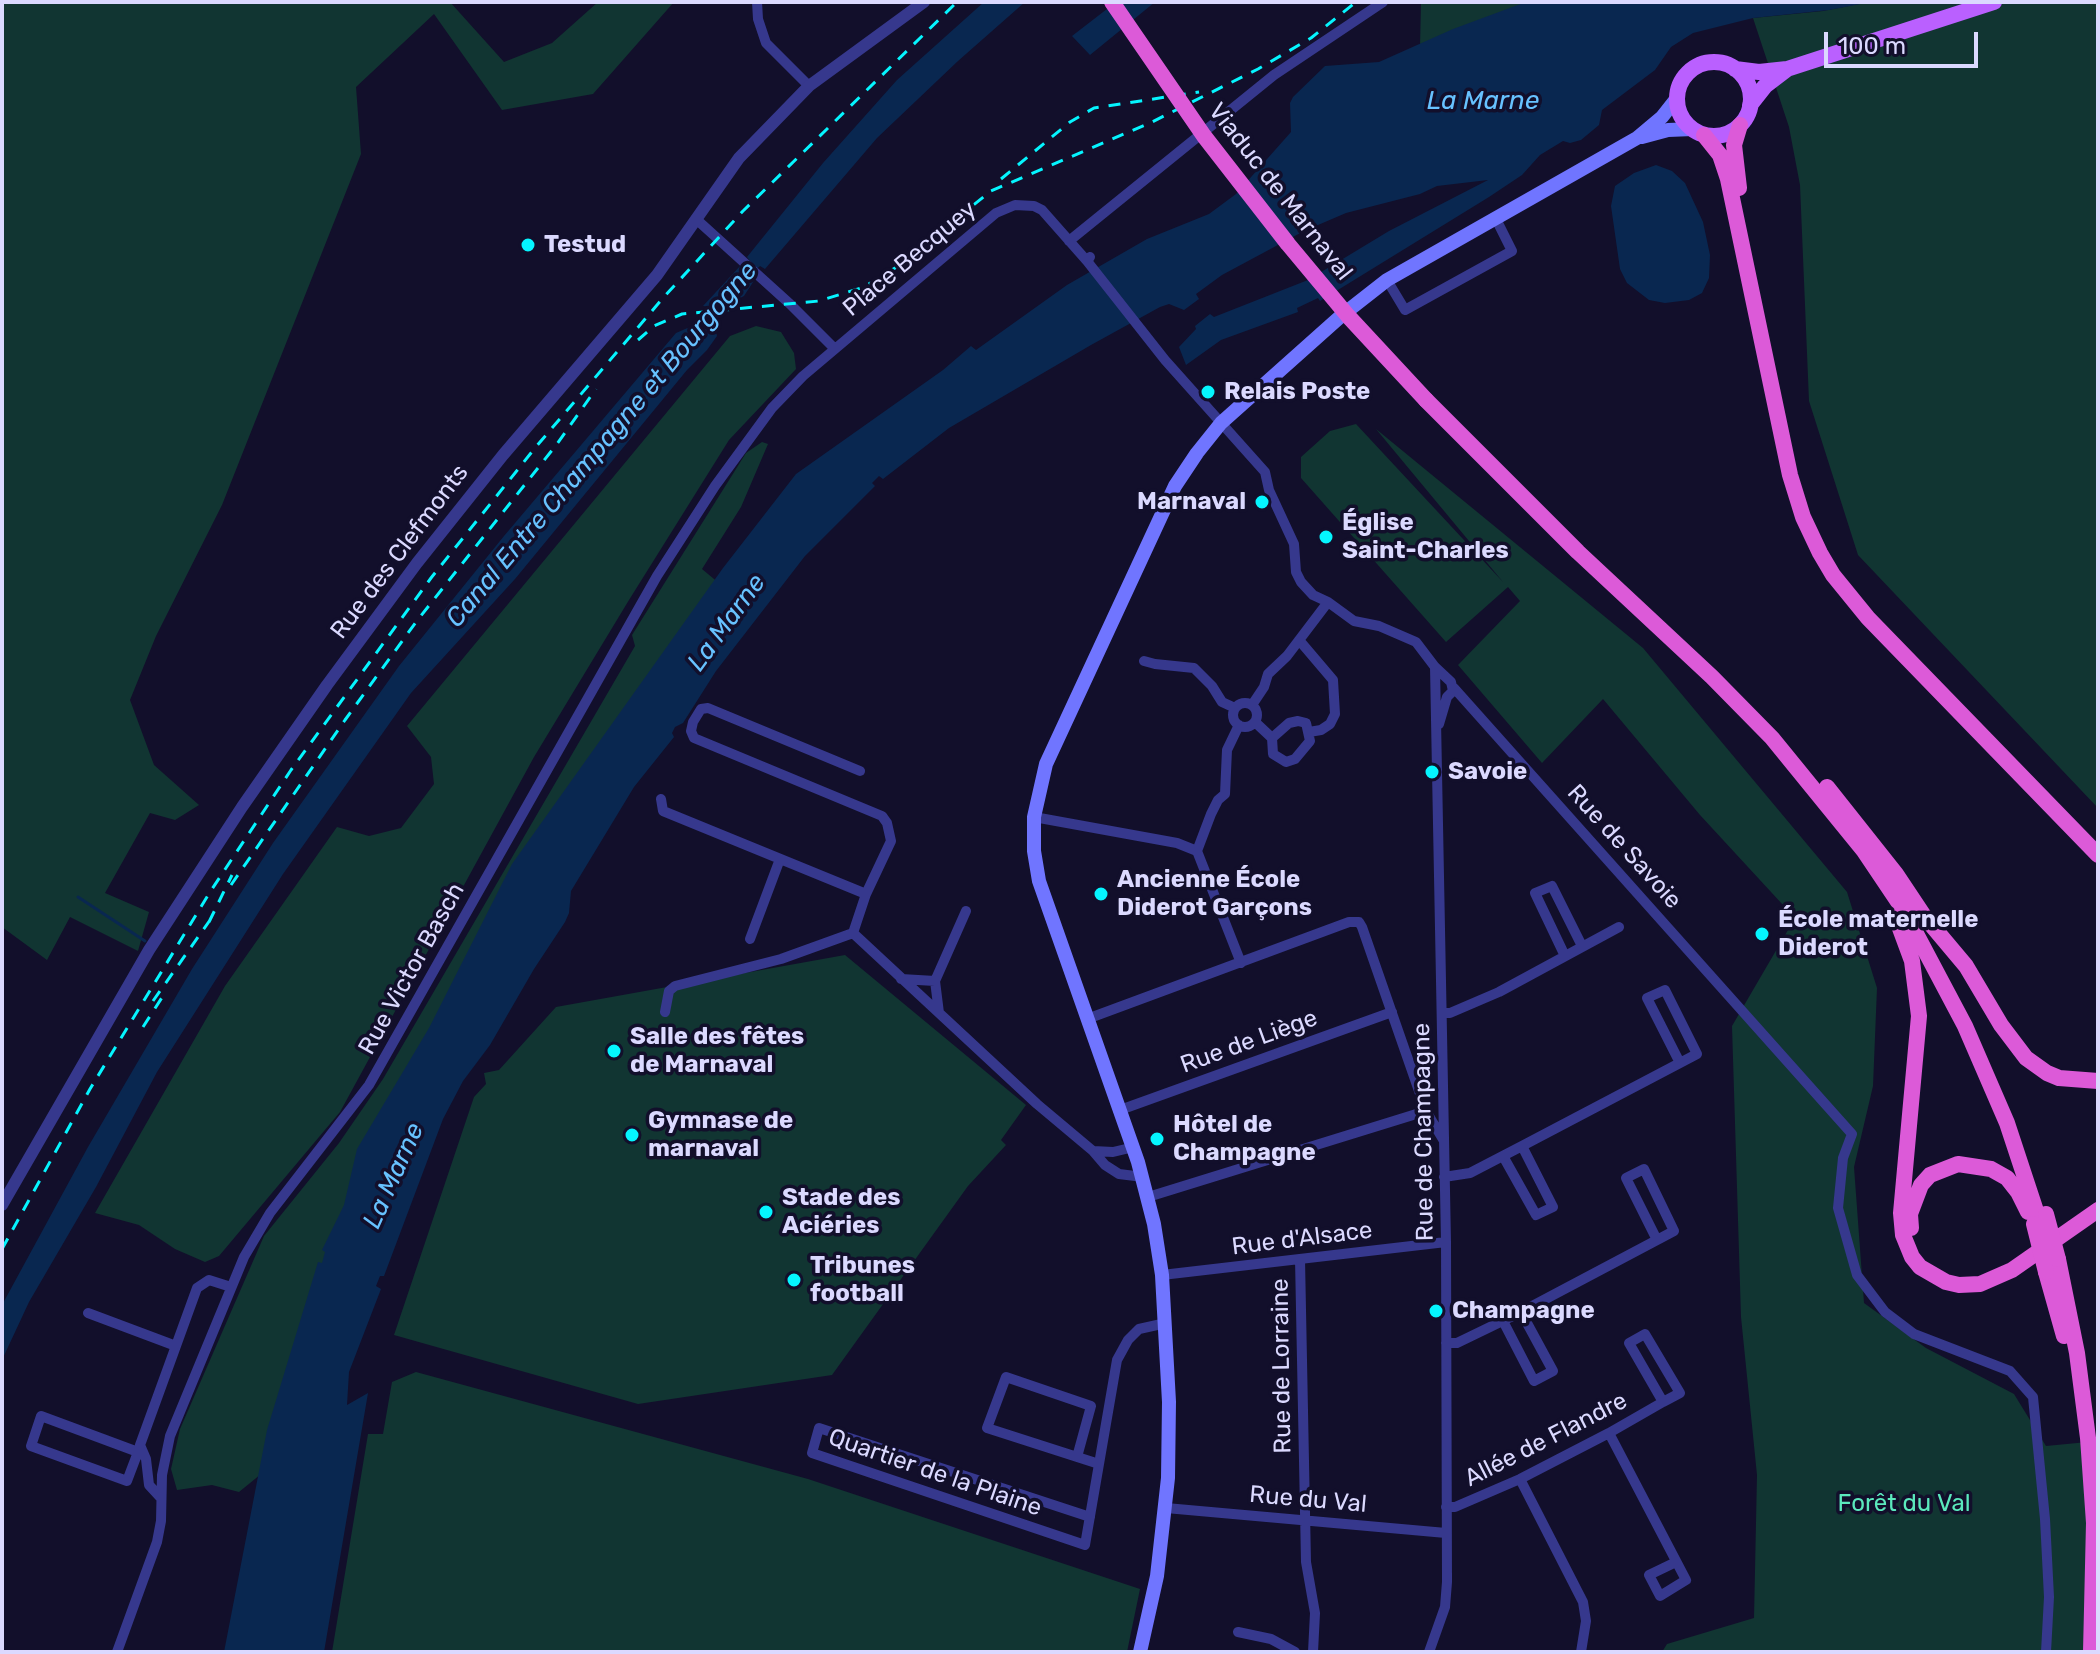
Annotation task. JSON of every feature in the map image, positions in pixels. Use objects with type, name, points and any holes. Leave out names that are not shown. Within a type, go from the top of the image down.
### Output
[{"type":"highway","name":"Viaduc de Marnaval","points":[[1112,2],[1204,136],[1348,316],[1426,400],[1533,506],[1583,545],[1717,669],[1818,784]]},
{"type":"highway","points":[[1740,125],[1734,157],[1739,188],[1797,473],[1824,545],[1873,614],[2098,843]]},
{"type":"highway","points":[[1698,132],[1720,155],[1736,208],[1790,475],[1809,532],[1833,575],[1868,618],[2098,855]]},
{"type":"highway","points":[[2024,781],[2098,865]]},
{"type":"highway","points":[[1818,784],[1896,874],[1924,916],[1966,966],[2001,1025],[2026,1058],[2059,1078],[2098,1081]]},
{"type":"highway","points":[[1818,784],[1884,891],[1901,927],[1912,961],[1919,1016],[1901,1213],[1903,1235],[1912,1257],[1927,1272],[1946,1282],[1980,1284],[2012,1270],[2098,1210]]},
{"type":"highway","points":[[1818,784],[1849,815],[1900,891],[1949,974],[2014,1116],[2084,1394],[2093,1495],[2094,1588]]},
{"type":"highway","points":[[2039,1219],[2007,1178],[1975,1164],[1951,1165],[1930,1175],[1917,1192],[1910,1214],[1914,1243],[1926,1260],[1942,1272],[1975,1276],[2005,1265],[2098,1201]]},
{"type":"highway","points":[[2052,1266],[2080,1442],[2084,1509],[2082,1652]]},
{"type":"highway","points":[[2091,1652],[2098,1544]]},
{"type":"main road","points":[[1140,1652],[1157,1576],[1166,1508],[1169,1439],[1162,1275],[1148,1197],[1134,1147],[1039,881],[1034,851],[1034,817],[1040,782],[1054,744],[1160,517],[1186,468],[1221,423],[1341,316],[1387,280],[1637,138],[1662,117],[1677,98],[1682,81],[1694,68],[1719,63],[1759,72],[1787,69],[1994,2]]},
{"type":"main road","points":[[1735,69],[1746,81],[1750,105]]},
{"type":"main road","points":[[1637,138],[1668,130],[1727,134],[1740,125],[1765,86],[1787,69]]},
{"type":"main road","points":[[1677,98],[1681,116],[1698,132]]},
{"type":"street","points":[[757,2],[760,29],[770,49],[809,86]]},
{"type":"street","name":"Rue des Clefmonts","points":[[2,1205],[149,950],[242,807],[327,685],[455,515],[571,372],[657,275],[739,158],[809,86],[924,2]]},
{"type":"street","points":[[1069,241],[1274,75],[1383,2]]},
{"type":"street","name":"Place Becquey","points":[[834,348],[1006,208],[1022,204],[1034,206],[1042,210],[1088,259],[1165,360],[1221,423]]},
{"type":"street","points":[[1387,280],[1405,310],[1512,251],[1495,217]]},
{"type":"street","points":[[696,219],[834,348]]},
{"type":"street","name":"Rue Victor Basch","points":[[117,1652],[157,1542],[161,1521],[162,1475],[170,1436],[231,1287],[259,1230],[375,1075],[657,576],[689,525],[772,408],[834,348]]},
{"type":"street","name":"Rue de Savoie","points":[[1221,423],[1265,472],[1269,490],[1294,544],[1296,572],[1301,582],[1313,595],[1354,621],[1379,626],[1416,642],[1435,667],[1445,690],[1468,702],[1852,1134],[1843,1158],[1838,1208],[1857,1275],[1885,1312],[1914,1334],[2010,1371],[2033,1397],[2049,1597],[2046,1652]]},
{"type":"street","points":[[1252,705],[1264,687],[1268,674],[1328,602]]},
{"type":"street","points":[[1299,640],[1333,680],[1335,714],[1330,724],[1321,730],[1309,732]]},
{"type":"street","points":[[1144,661],[1194,668],[1212,686],[1222,702],[1235,708]]},
{"type":"street","name":"Rue de Champagne","points":[[1429,1652],[1445,1607],[1446,1242],[1437,730],[1445,690]]},
{"type":"street","points":[[1241,703],[1252,705],[1257,711],[1255,722],[1246,727],[1239,725],[1233,716],[1235,708],[1241,703]]},
{"type":"street","points":[[853,933],[866,894],[891,841],[882,816],[694,738],[691,731],[693,722],[701,709],[708,708],[860,771]]},
{"type":"street","points":[[1255,722],[1272,738],[1273,754],[1286,762],[1295,759],[1310,741],[1306,723],[1298,721],[1289,723],[1272,738]]},
{"type":"street","points":[[1239,725],[1227,750],[1225,794],[1211,814],[1197,851],[1241,963]]},
{"type":"street","points":[[661,799],[663,811],[866,894]]},
{"type":"street","points":[[1034,817],[1177,843],[1197,851]]},
{"type":"street","points":[[750,939],[780,859]]},
{"type":"street","points":[[1565,956],[1535,893],[1552,886],[1582,946]]},
{"type":"street","points":[[939,1013],[935,981],[966,911]]},
{"type":"street","points":[[1087,1019],[1349,922],[1359,922],[1426,1111],[1445,1142]]},
{"type":"street","points":[[1442,1013],[1450,1013],[1499,992],[1619,927]]},
{"type":"street","points":[[853,933],[1093,1151],[1111,1171],[1143,1177]]},
{"type":"street","points":[[665,1012],[669,991],[675,986],[781,959],[853,933]]},
{"type":"street","points":[[901,979],[935,981]]},
{"type":"street","points":[[1444,1177],[1470,1173],[1503,1156],[1680,1063],[1697,1054],[1665,990],[1647,998],[1680,1063]]},
{"type":"street","name":"Rue de Liège","points":[[1120,1110],[1392,1012]]},
{"type":"street","points":[[1148,1197],[1426,1111]]},
{"type":"street","points":[[1503,1156],[1536,1215],[1553,1207],[1522,1146]]},
{"type":"street","points":[[1093,1151],[1113,1152],[1134,1147]]},
{"type":"street","points":[[1446,1343],[1457,1343],[1503,1321],[1521,1312],[1657,1240],[1674,1231],[1644,1169],[1626,1178],[1657,1240]]},
{"type":"street","name":"Rue d'Alsace","points":[[1162,1275],[1446,1242]]},
{"type":"street","name":"Rue de Lorraine","points":[[1300,1259],[1306,1562],[1315,1613],[1313,1652]]},
{"type":"street","points":[[161,1498],[149,1485],[146,1459],[139,1448],[41,1416],[31,1446],[127,1481],[139,1448],[176,1346],[197,1288],[209,1280],[231,1287]]},
{"type":"street","points":[[1503,1321],[1534,1381],[1553,1371],[1521,1312]]},
{"type":"street","points":[[88,1313],[176,1346]]},
{"type":"street","points":[[1090,1517],[1117,1360],[1128,1340],[1139,1329],[1166,1323]]},
{"type":"street","name":"Allée de Flandre","points":[[1446,1507],[1455,1507],[1520,1479],[1680,1393],[1645,1334],[1629,1343],[1663,1402]]},
{"type":"street","points":[[1077,1457],[1091,1406],[1006,1377],[987,1428],[1077,1457],[1099,1464]]},
{"type":"street","name":"Quartier de la Plaine","points":[[819,1428],[1090,1517],[1085,1545],[812,1453],[819,1428]]},
{"type":"street","points":[[1609,1433],[1676,1562]]},
{"type":"street","points":[[1520,1479],[1583,1602],[1586,1621],[1581,1652]]},
{"type":"street","name":"Rue du Val","points":[[1166,1508],[1446,1533]]},
{"type":"street","points":[[1238,1632],[1271,1639],[1295,1652]]},
{"type":"green space","points":[[2,2],[450,2],[504,62],[552,43],[598,2],[674,2],[593,94],[502,110],[434,14],[356,87],[361,154],[222,505],[156,636],[130,700],[154,765],[199,805],[175,820],[150,813],[105,893],[149,912],[138,951],[70,917],[47,960],[2,927]]},
{"type":"green space","points":[[1569,2],[1420,47],[1421,3]]},
{"type":"green space","points":[[1869,2],[2098,2],[2098,808],[1858,555],[1809,401],[1800,185],[1789,127],[1753,18],[1823,11]]},
{"type":"green space","points":[[756,326],[781,332],[794,353],[796,369],[729,440],[629,600],[534,757],[340,1112],[219,1256],[205,1262],[175,1249],[139,1225],[95,1213],[225,986],[337,827],[369,836],[401,828],[434,784],[431,757],[407,726],[730,336]]},
{"type":"green space","name":"Forêt du Val","points":[[1356,424],[1503,582],[1376,429],[1643,648],[1847,892],[1877,988],[1873,1086],[1854,1167],[1864,1303],[1926,1348],[2014,1394],[2046,1446],[2098,1441],[2098,1652],[1662,1652],[1667,1644],[1754,1618],[1757,1475],[1741,1317],[1732,1026],[1795,918],[1700,815],[1603,699],[1542,763],[1458,665],[1520,601],[1508,587],[1446,642],[1301,478],[1301,457],[1330,431]]},
{"type":"green space","points":[[762,442],[768,444],[741,507],[702,569],[720,584],[596,761],[266,1470],[239,1492],[212,1485],[177,1490],[171,1469],[180,1429],[264,1236],[339,1143],[383,1079],[635,646],[632,635],[746,453]]},
{"type":"green space","points":[[845,955],[1026,1105],[1001,1140],[1006,1145],[968,1186],[832,1375],[638,1404],[394,1335],[474,1097],[486,1084],[484,1073],[499,1070],[556,1007]]},
{"type":"green space","points":[[416,1372],[808,1479],[1140,1589],[1127,1652],[332,1652],[368,1434],[383,1434],[392,1382]]},
{"type":"water","name":"Canal Entre Champagne et Bourgogne","points":[[984,2],[1025,2],[877,138],[765,269],[760,266],[751,274],[755,279],[744,296],[730,300],[713,318],[717,336],[707,350],[687,370],[515,579],[411,693],[283,874],[157,1072],[96,1187],[29,1302],[2,1360],[2,1305],[88,1147],[192,969],[273,843],[399,666],[504,536],[676,333],[699,323],[712,307],[703,306],[741,265],[751,262],[747,257],[823,163],[897,80]]},
{"type":"water","points":[[1116,2],[1155,2],[1090,55],[1072,36]]},
{"type":"water","name":"La Marne","points":[[1526,2],[1871,2],[1753,18],[1693,33],[1671,47],[1655,70],[1602,110],[1599,125],[1581,140],[1563,141],[1540,155],[1522,175],[1489,197],[1320,301],[1318,298],[1297,308],[1298,312],[1221,340],[1186,365],[1179,347],[1196,329],[1195,326],[1210,314],[1214,317],[1308,280],[1389,231],[1488,180],[1437,186],[1420,194],[1346,213],[1304,231],[1222,275],[1196,294],[1199,299],[1184,310],[1169,304],[1160,307],[1091,345],[949,428],[883,479],[879,476],[872,483],[875,486],[805,556],[716,671],[683,723],[675,727],[674,737],[634,787],[571,891],[565,922],[490,1045],[463,1081],[443,1119],[384,1276],[380,1276],[376,1286],[381,1289],[349,1372],[347,1405],[368,1393],[324,1652],[224,1652],[267,1430],[318,1262],[322,1263],[325,1252],[322,1250],[344,1205],[357,1149],[429,1028],[512,864],[723,568],[796,474],[943,370],[971,346],[976,350],[1067,285],[1147,239],[1209,214],[1236,194],[1291,132],[1290,103],[1293,97],[1325,66],[1379,62],[1453,29]]},
{"type":"water","points":[[1656,165],[1672,171],[1685,183],[1703,222],[1710,255],[1709,278],[1702,293],[1689,300],[1665,303],[1649,300],[1627,283],[1620,269],[1611,206],[1615,186],[1634,173]]},
{"type":"waterway","points":[[78,897],[145,941]]},
{"type":"railway","points":[[2,1249],[90,1089],[210,892],[291,770],[431,578],[535,448],[663,298],[743,211],[957,2]]},
{"type":"railway","points":[[638,340],[654,326],[682,314],[819,301],[864,287],[895,268],[991,191],[1152,122],[1258,69],[1311,38],[1356,2]]},
{"type":"railway","points":[[1001,179],[1070,122],[1094,108],[1199,92]]},
{"type":"railway","points":[[231,885],[416,622],[557,444],[596,389]]},
{"type":"railway","points":[[209,922],[232,875]]},
{"type":"railway","points":[[153,1001],[215,913]]},
{"type":"railway","points":[[143,1027],[163,996]]},
{"type":"place","name":"Testud","points":[[528,245]]},
{"type":"place","name":"Relais Poste","points":[[1208,392]]},
{"type":"place","name":"Marnaval","points":[[1262,502]]},
{"type":"place","name":"Église Saint-Charles","points":[[1326,537]]},
{"type":"place","name":"Savoie","points":[[1432,772]]},
{"type":"place","name":"Ancienne École Diderot Garçons","points":[[1101,894]]},
{"type":"place","name":"École maternelle Diderot","points":[[1762,934]]},
{"type":"place","name":"Salle des fêtes de Marnaval","points":[[614,1051]]},
{"type":"place","name":"Gymnase de marnaval","points":[[632,1135]]},
{"type":"place","name":"Hôtel de Champagne","points":[[1157,1139]]},
{"type":"place","name":"Stade des Aciéries","points":[[766,1212]]},
{"type":"place","name":"Tribunes football","points":[[794,1280]]},
{"type":"place","name":"Champagne","points":[[1436,1311]]}]
